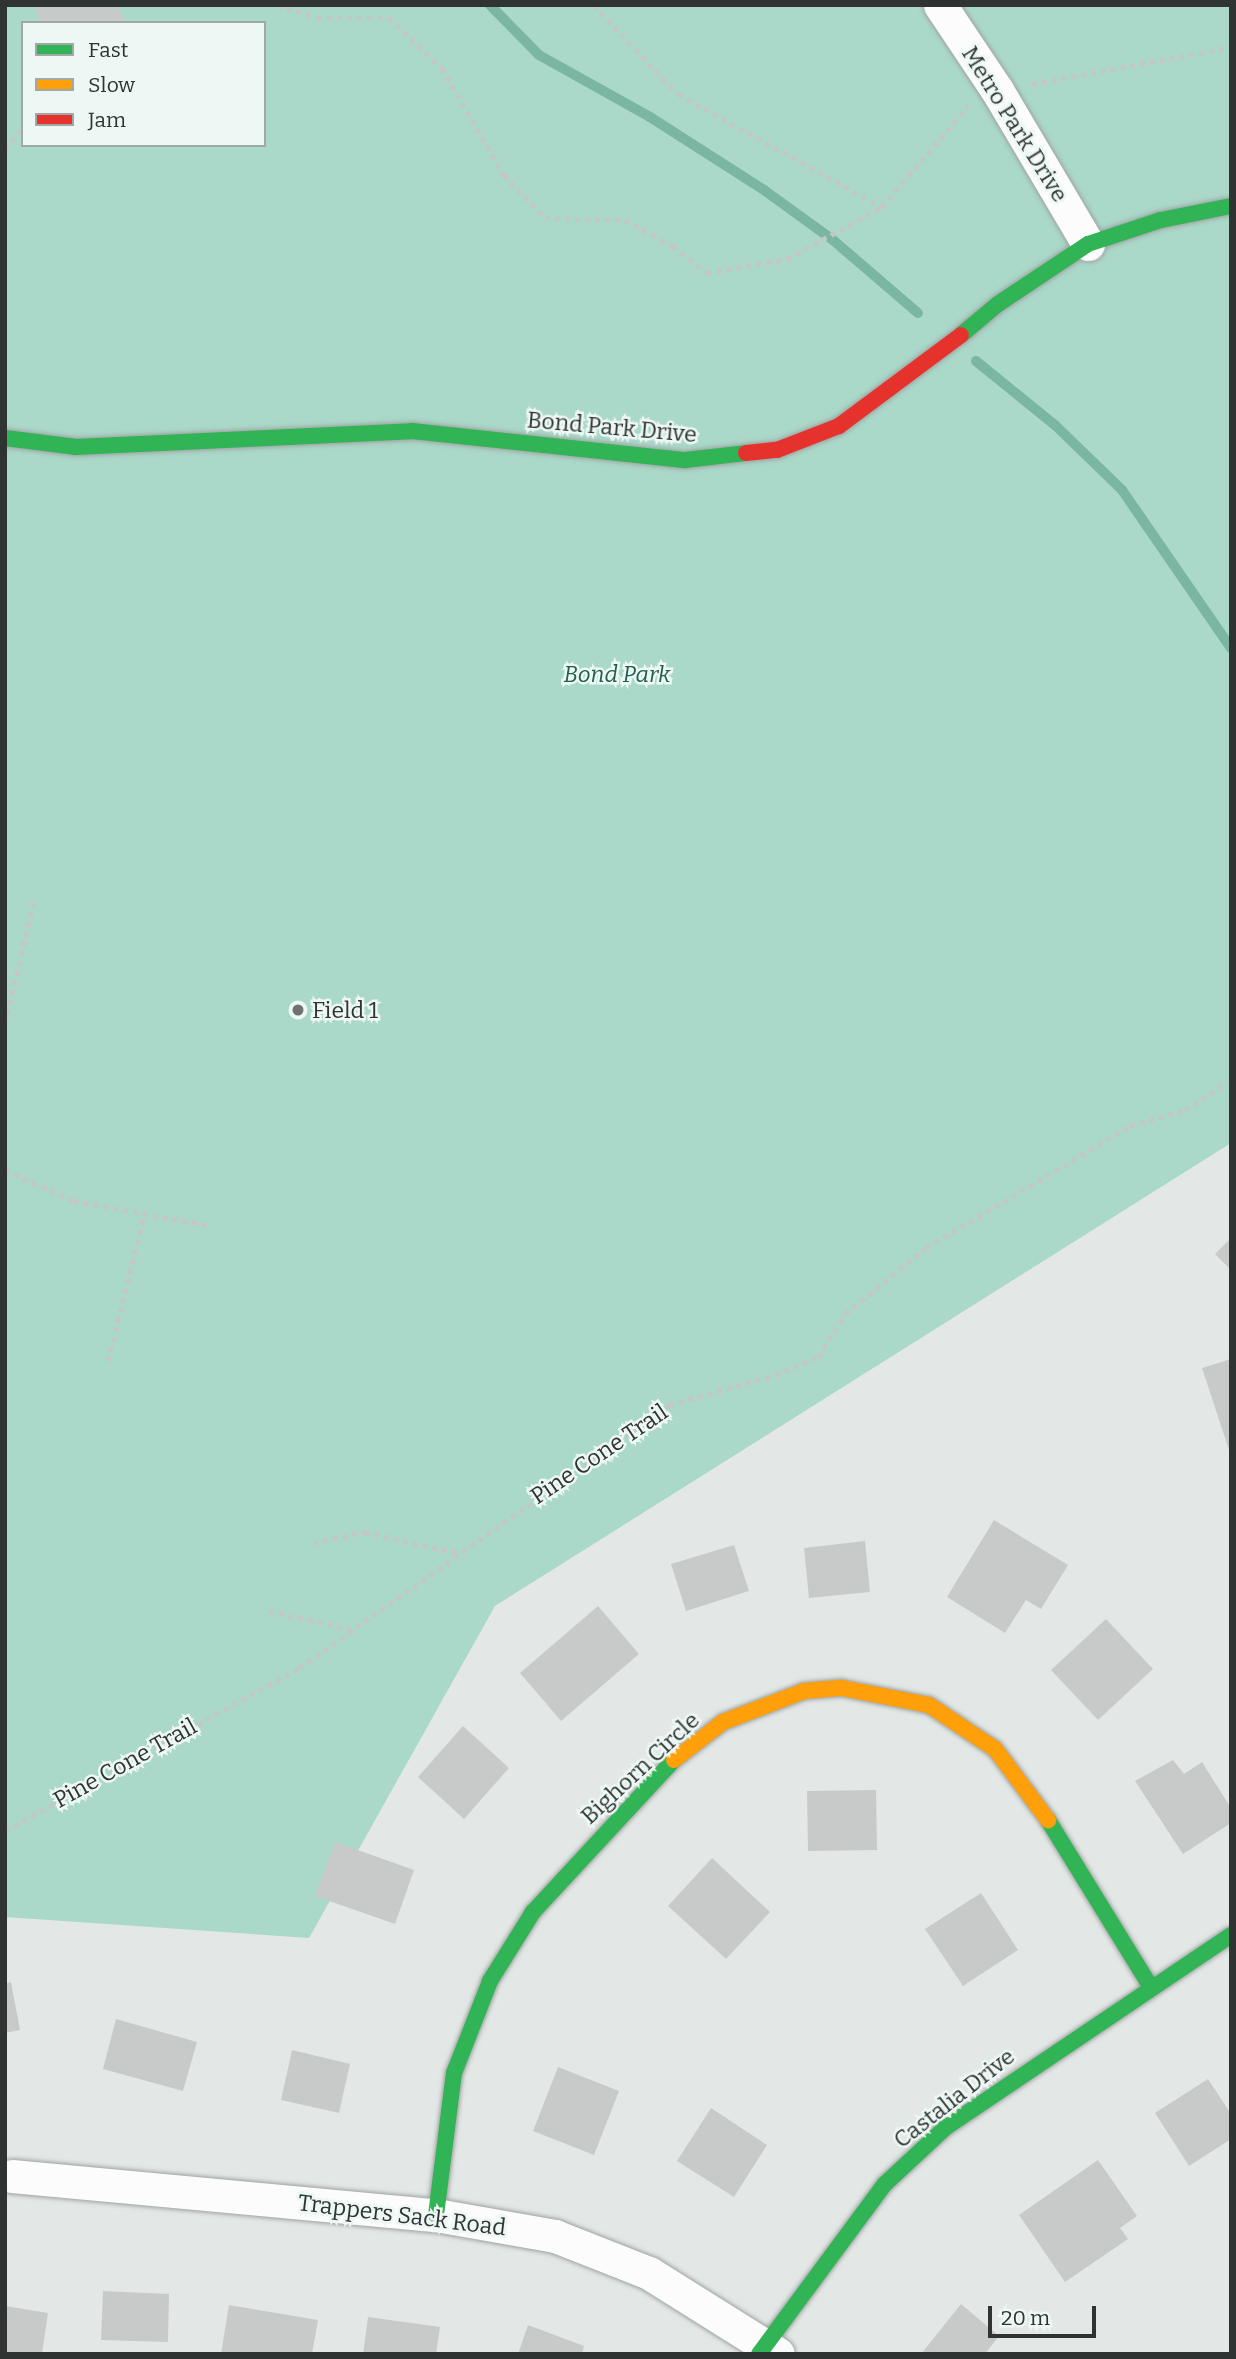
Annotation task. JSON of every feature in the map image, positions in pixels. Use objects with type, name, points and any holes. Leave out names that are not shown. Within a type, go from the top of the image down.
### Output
[{"type":"street","name":"Metro Park Drive","points":[[940,5],[997,90],[1088,244]]},
{"type":"street","name":"Bond Park Drive","points":[[5,438],[76,446],[122,446],[412,431],[685,460],[777,450],[839,426],[917,372],[998,304],[1088,244],[1161,220],[1231,206]]},
{"type":"street","name":"Bighorn Circle","points":[[436,2215],[454,2073],[489,1981],[518,1934],[573,1864],[675,1759],[723,1721],[793,1695],[842,1688],[929,1705],[995,1749],[1035,1799],[1150,1986]]},
{"type":"street","name":"Castalia Drive","points":[[767,2350],[885,2184],[945,2128],[1150,1986],[1231,1935]]},
{"type":"street","name":"Trappers Sack Road","points":[[12,2176],[436,2215],[555,2236],[649,2273],[767,2350]]},
{"type":"path","points":[[277,5],[317,18],[389,18],[442,68],[505,175],[545,218],[625,220],[673,246],[707,273],[787,260],[882,207],[966,107],[997,90],[1231,47]]},
{"type":"path","points":[[594,5],[678,94],[882,207]]},
{"type":"path","points":[[5,150],[21,130]]},
{"type":"path","points":[[5,1024],[34,900]]},
{"type":"path","name":"Pine Cone Trail","points":[[5,1831],[299,1668],[669,1405],[775,1375],[818,1357],[845,1314],[926,1248],[1130,1126],[1185,1110],[1231,1081]]},
{"type":"path","points":[[5,1170],[74,1201],[145,1211],[211,1226]]},
{"type":"path","points":[[108,1362],[145,1211]]},
{"type":"path","points":[[313,1543],[364,1532],[460,1554]]},
{"type":"path","points":[[269,1611],[354,1630]]},
{"type":"green space","name":"Bond Park","points":[[5,5],[1231,5],[1231,1143],[495,1606],[309,1938],[5,1917]]},
{"type":"building","points":[[35,5],[119,5],[123,21],[39,21]]},
{"type":"building","points":[[1231,1238],[1231,1270],[1215,1254]]},
{"type":"building","points":[[1231,1359],[1231,1453],[1230,1453],[1202,1368]]},
{"type":"building","points":[[994,1520],[1068,1565],[1041,1609],[1026,1600],[1005,1633],[947,1597]]},
{"type":"building","points":[[865,1541],[870,1592],[809,1598],[804,1548]]},
{"type":"building","points":[[734,1545],[749,1591],[686,1611],[671,1564]]},
{"type":"building","points":[[598,1606],[639,1654],[561,1721],[520,1673]]},
{"type":"building","points":[[1106,1619],[1153,1669],[1098,1720],[1051,1670]]},
{"type":"building","points":[[463,1726],[509,1768],[464,1819],[418,1777]]},
{"type":"building","points":[[1173,1760],[1184,1774],[1202,1762],[1231,1808],[1231,1823],[1183,1854],[1135,1781]]},
{"type":"building","points":[[876,1790],[877,1850],[808,1851],[807,1791]]},
{"type":"building","points":[[335,1842],[414,1870],[395,1924],[315,1896]]},
{"type":"building","points":[[712,1858],[770,1912],[726,1959],[668,1906]]},
{"type":"building","points":[[981,1893],[1018,1950],[963,1986],[925,1929]]},
{"type":"building","points":[[11,1982],[20,2030],[5,2033],[5,1984]]},
{"type":"building","points":[[116,2019],[197,2042],[183,2091],[103,2069]]},
{"type":"building","points":[[292,2050],[350,2064],[339,2113],[281,2100]]},
{"type":"building","points":[[558,2067],[619,2091],[594,2155],[533,2131]]},
{"type":"building","points":[[1208,2079],[1231,2114],[1231,2139],[1189,2166],[1155,2113]]},
{"type":"building","points":[[711,2108],[767,2145],[734,2197],[677,2161]]},
{"type":"building","points":[[1098,2160],[1137,2216],[1120,2228],[1128,2239],[1065,2282],[1019,2215]]},
{"type":"building","points":[[103,2291],[169,2294],[168,2342],[101,2340]]},
{"type":"building","points":[[961,2304],[999,2336],[985,2354],[921,2354]]},
{"type":"building","points":[[229,2305],[318,2320],[312,2354],[221,2354]]},
{"type":"building","points":[[5,2306],[48,2313],[42,2354],[5,2354]]},
{"type":"building","points":[[368,2317],[440,2327],[436,2354],[363,2354]]},
{"type":"building","points":[[528,2325],[584,2346],[582,2354],[518,2354]]},
{"type":"waterway","points":[[490,5],[539,55],[650,117],[764,190],[833,240],[918,313]]},
{"type":"waterway","points":[[976,361],[1056,426],[1122,490],[1231,648]]},
{"type":"traffic: fast","points":[[961,335],[998,304],[1088,244],[1161,220],[1231,206]]},
{"type":"traffic: fast","points":[[5,438],[76,447],[412,431],[685,460],[746,453]]},
{"type":"traffic: fast","points":[[436,2215],[454,2073],[490,1981],[533,1912],[674,1760]]},
{"type":"traffic: fast","points":[[1048,1820],[1150,1986]]},
{"type":"traffic: fast","points":[[759,2354],[885,2184],[945,2128],[1231,1935]]},
{"type":"traffic: slow","points":[[674,1760],[723,1722],[804,1691],[842,1688],[929,1705],[995,1749],[1048,1820]]},
{"type":"traffic: jam","points":[[746,453],[777,450],[839,426],[961,335]]},
{"type":"place","name":"Field 1","points":[[298,1010]]}]
